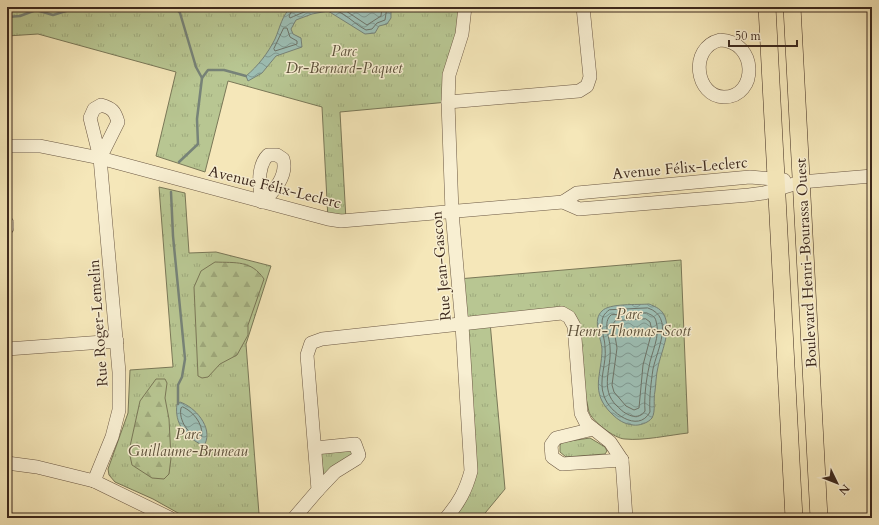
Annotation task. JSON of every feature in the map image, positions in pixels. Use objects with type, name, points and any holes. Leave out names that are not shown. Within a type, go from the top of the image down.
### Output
[{"type":"main road","name":"Boulevard Henri-Bourassa Ouest","points":[[767,7],[794,518]]},
{"type":"main road","name":"Boulevard Henri-Bourassa Ouest","points":[[792,7],[819,518]]},
{"type":"street","name":"Rue Jean-Gascon","points":[[446,518],[458,504],[467,488],[471,471],[462,325],[452,212],[448,102],[449,75],[462,34],[465,7]]},
{"type":"street","points":[[448,102],[579,91],[587,86],[590,77],[583,7]]},
{"type":"street","points":[[720,40],[728,40],[740,46],[744,51],[748,65],[748,80],[739,92],[733,95],[718,96],[706,89],[702,82],[699,58],[708,45],[720,40]]},
{"type":"street","points":[[748,65],[769,64]]},
{"type":"street","name":"Avenue Félix-Leclerc","points":[[7,146],[40,146],[100,158],[262,202],[341,221],[563,202],[577,193],[750,177],[776,184]]},
{"type":"street","name":"Rue Roger-Lemelin","points":[[94,481],[112,437],[119,410],[117,341],[100,158]]},
{"type":"street","name":"Avenue Félix-Leclerc","points":[[563,202],[579,209],[749,195],[776,184],[872,176]]},
{"type":"street","points":[[7,223],[7,228]]},
{"type":"street","points":[[318,490],[307,355],[311,343],[322,339],[562,313],[569,317],[574,326],[581,413],[586,423],[610,442],[622,460],[626,518]]},
{"type":"street","points":[[7,350],[117,341]]},
{"type":"street","points":[[594,429],[556,438],[551,445],[552,457],[562,464],[622,460]]},
{"type":"street","points":[[294,518],[335,472],[356,459],[360,454],[355,444],[315,448]]},
{"type":"street","points":[[7,463],[37,467],[94,481],[170,518]]},
{"type":"green space","name":"Parc Dr-Bernard-Paquet","points":[[7,7],[465,7],[448,102],[340,112],[346,220],[328,219],[322,107],[228,81],[205,172],[156,156],[176,72],[38,34],[7,36]]},
{"type":"green space","name":"Parc Guillaume-Bruneau","points":[[159,187],[185,193],[189,253],[216,252],[271,266],[246,344],[259,514],[263,518],[187,518],[153,499],[115,482],[109,475],[108,469],[128,413],[130,370],[173,367]]},
{"type":"green space","name":"Parc Henri-Thomas-Scott","points":[[681,260],[688,433],[648,439],[625,439],[610,433],[594,420],[589,412],[569,317],[490,322],[505,489],[481,518],[446,518],[467,488],[458,279]]},
{"type":"green space","points":[[215,262],[236,263],[254,268],[264,279],[248,325],[248,335],[237,355],[220,364],[208,377],[202,378],[198,376],[194,287],[201,271]]},
{"type":"green space","points":[[156,379],[165,379],[167,383],[165,398],[169,419],[171,458],[169,474],[164,479],[152,478],[132,465],[129,451],[140,401]]},
{"type":"green space","points":[[590,438],[605,447],[607,451],[605,454],[566,457],[560,452],[560,445],[563,442]]},
{"type":"green space","points":[[328,450],[355,451],[324,478],[321,455],[323,452]]},
{"type":"water","points":[[292,7],[391,7],[391,18],[387,24],[379,26],[375,33],[365,34],[328,11],[312,14],[296,20],[291,29],[293,34],[301,38],[302,47],[276,56],[262,73],[248,81],[246,76],[259,64],[266,54],[275,39],[286,13]]},
{"type":"water","points":[[649,304],[664,314],[667,329],[665,342],[659,361],[652,418],[646,423],[633,425],[624,423],[612,414],[605,406],[601,398],[598,383],[602,349],[597,324],[599,315],[606,308],[624,305]]},
{"type":"water","points":[[180,402],[191,408],[201,418],[207,431],[205,444],[202,445],[196,442],[186,434],[179,424],[177,418],[177,404]]},
{"type":"waterway","points":[[7,17],[20,16],[36,10],[53,15],[79,7]]},
{"type":"waterway","points":[[91,7],[107,10],[116,7]]},
{"type":"waterway","points":[[175,7],[180,13],[196,67],[202,78]]},
{"type":"waterway","points":[[179,162],[198,144],[197,119],[202,78],[208,70],[224,70],[246,76]]},
{"type":"waterway","points":[[171,192],[173,236],[185,359],[182,377],[178,385],[178,404]]}]
